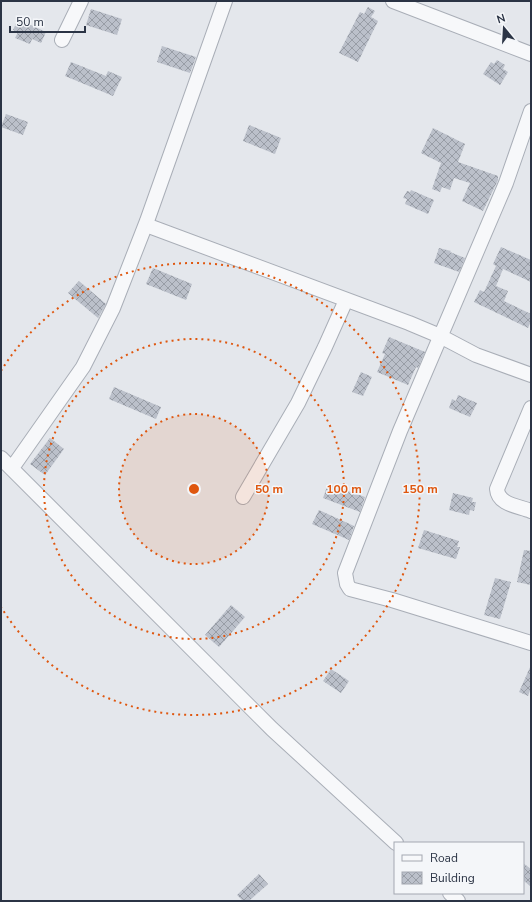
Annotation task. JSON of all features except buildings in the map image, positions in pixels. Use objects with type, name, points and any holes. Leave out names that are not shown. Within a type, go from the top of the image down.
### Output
[{"type":"street","points":[[62,40],[81,1]]},
{"type":"street","points":[[12,468],[83,367],[113,308],[146,225],[225,1]]},
{"type":"street","points":[[393,1],[416,5],[531,54]]},
{"type":"street","points":[[531,111],[506,183],[397,438],[345,573],[347,584],[350,589],[392,600],[531,644]]},
{"type":"street","points":[[146,225],[440,336],[476,355],[531,375]]},
{"type":"street","points":[[243,497],[298,403],[346,300]]},
{"type":"street","points":[[531,408],[497,489],[497,493],[502,500],[531,511]]},
{"type":"street","points":[[1,458],[272,729],[395,842]]}]
